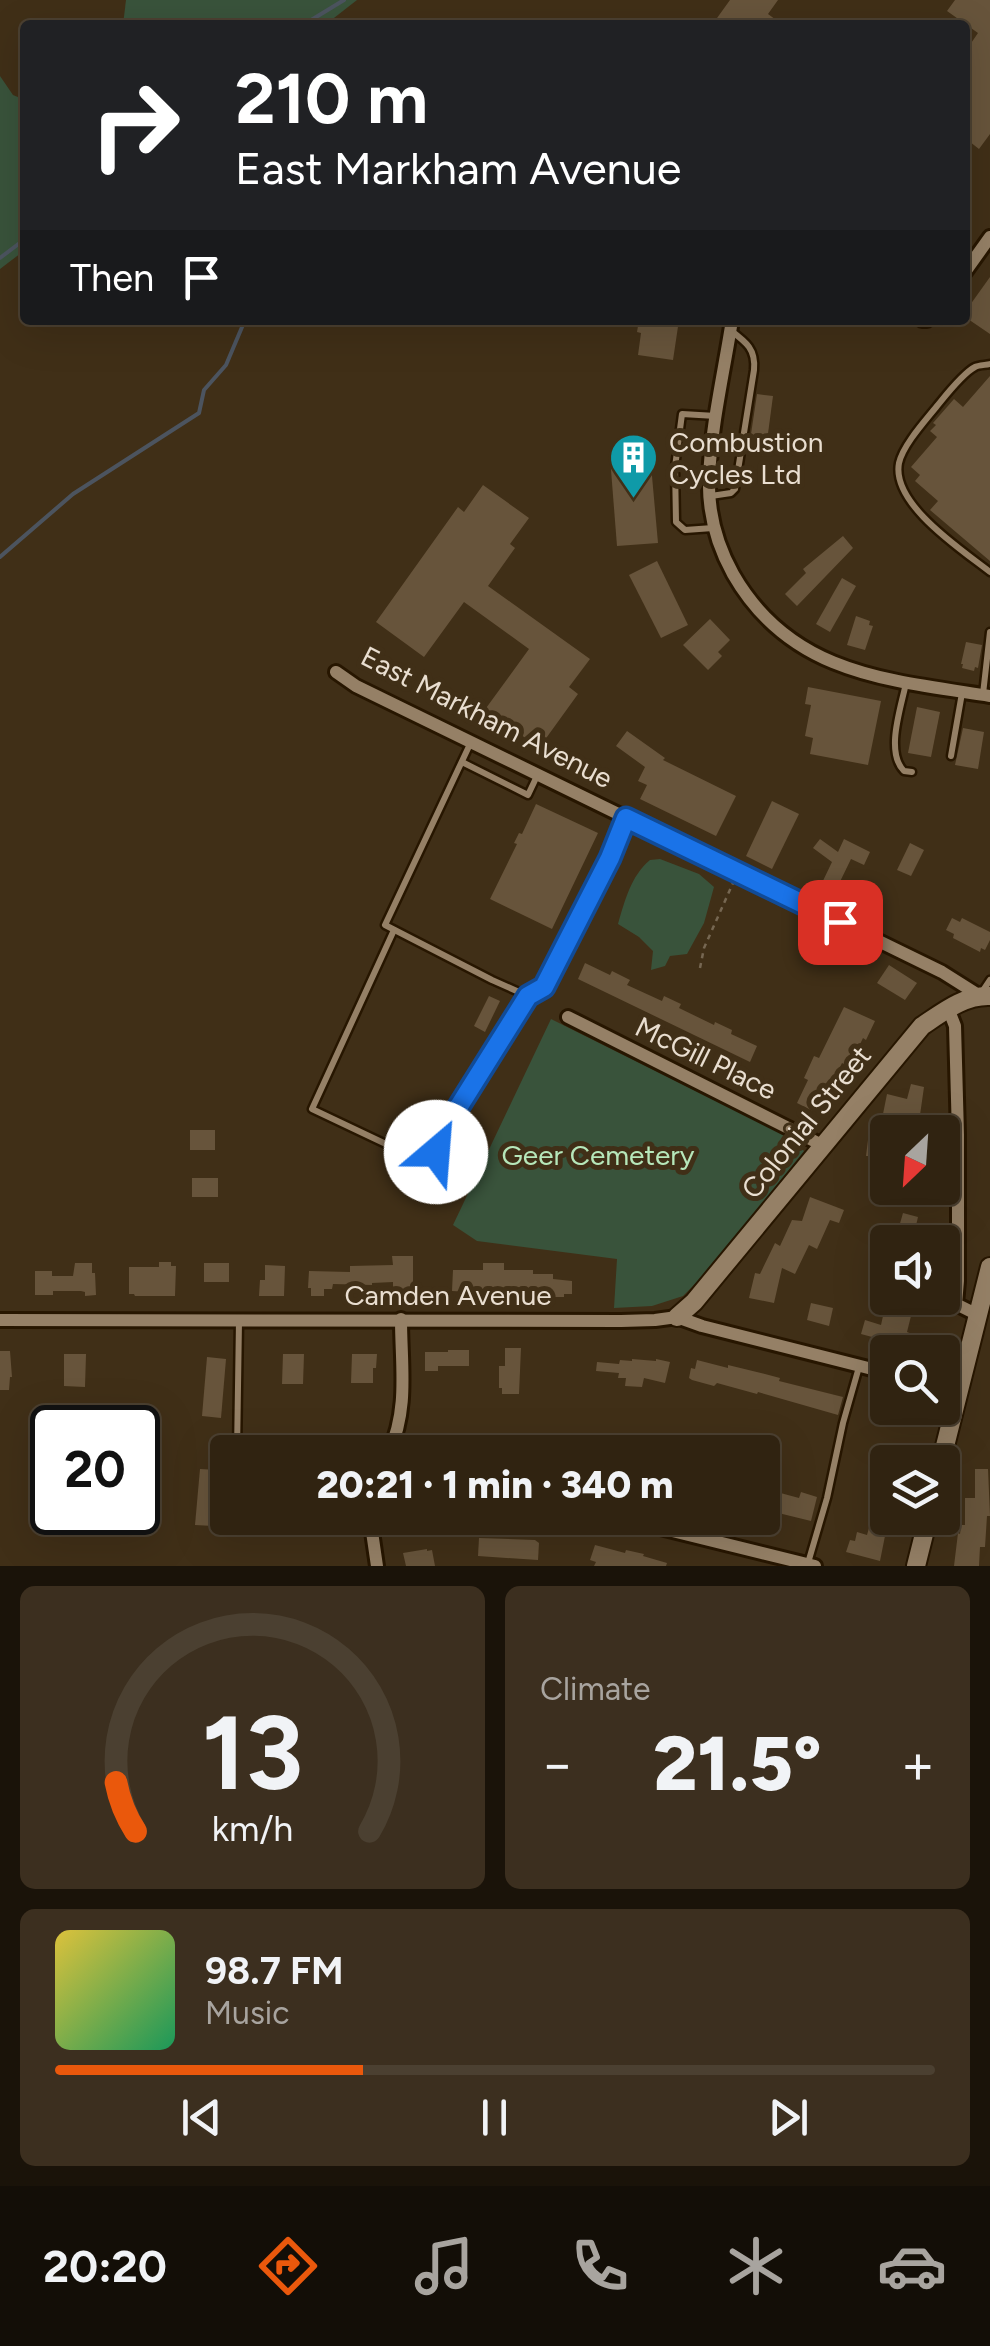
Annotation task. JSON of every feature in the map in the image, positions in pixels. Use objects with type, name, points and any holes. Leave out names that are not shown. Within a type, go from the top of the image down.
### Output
[{"type":"street","points":[[970,265],[990,237]]},
{"type":"street","points":[[731,325],[709,482],[714,528],[741,588],[776,629],[820,657],[846,668],[986,696]]},
{"type":"street","name":"East Markham Avenue","points":[[336,672],[356,686],[987,991]]},
{"type":"street","name":"Colonial Street","points":[[677,1317],[694,1302],[922,1026],[948,1008],[987,991]]},
{"type":"street","points":[[948,1008],[955,1026],[958,1135],[956,1304],[978,1315]]},
{"type":"street","name":"McGill Place","points":[[568,1018],[822,1145]]},
{"type":"street","points":[[960,1364],[990,1267]]},
{"type":"street","name":"Camden Avenue","points":[[0,1320],[677,1317],[870,1369]]},
{"type":"street","points":[[395,1435],[402,1410],[401,1319]]},
{"type":"street","points":[[372,1535],[376,1566]]},
{"type":"street","points":[[689,1535],[810,1565]]},
{"type":"street","points":[[916,1566],[924,1535]]},
{"type":"lane","points":[[710,496],[735,489],[754,370],[753,351],[731,325]]},
{"type":"lane","points":[[990,364],[976,366],[944,398],[900,460],[898,476],[905,493],[924,517],[990,572]]},
{"type":"lane","points":[[714,528],[686,530],[676,522],[675,467],[682,414],[717,416]]},
{"type":"lane","points":[[986,696],[990,632]]},
{"type":"lane","points":[[906,682],[893,751],[896,763],[904,771],[912,772]]},
{"type":"lane","points":[[952,756],[962,692]]},
{"type":"lane","points":[[471,742],[386,925],[528,996]]},
{"type":"lane","points":[[462,762],[528,794],[538,775]]},
{"type":"lane","points":[[394,930],[312,1110],[407,1154],[436,1152],[451,1119],[528,996],[544,987],[610,858],[626,818]]},
{"type":"lane","points":[[237,1435],[239,1320]]},
{"type":"lane","points":[[810,1565],[859,1366]]},
{"type":"path","points":[[700,968],[704,948],[738,872]]},
{"type":"green space","points":[[126,0],[357,0],[331,20],[124,20]]},
{"type":"green space","points":[[0,76],[13,95],[20,98],[20,254],[0,269]]},
{"type":"green space","points":[[660,859],[699,874],[714,887],[704,923],[687,954],[670,956],[665,966],[651,970],[653,951],[618,924],[638,873],[650,860]]},
{"type":"green space","name":"Geer Cemetery","points":[[551,1019],[792,1139],[804,1151],[707,1272],[683,1296],[652,1306],[614,1308],[617,1259],[477,1241],[453,1225]]},
{"type":"building","points":[[730,0],[778,0],[768,14],[776,20],[716,20]]},
{"type":"building","points":[[955,0],[990,0],[990,134],[979,149],[970,142],[970,45],[978,33],[970,27],[970,20],[960,20],[947,11]]},
{"type":"building","points":[[990,277],[990,334],[970,320],[970,305]]},
{"type":"building","points":[[638,325],[678,325],[673,360],[638,355],[641,333],[637,332]]},
{"type":"building","points":[[990,376],[990,561],[930,510],[938,501],[915,481],[920,475],[911,467],[937,437],[930,431],[936,425],[933,423],[954,399],[963,407]]},
{"type":"building","points":[[757,394],[773,396],[765,456],[748,454]]},
{"type":"building","name":"Combustion Cycles Ltd","points":[[650,454],[658,543],[617,546],[610,457]]},
{"type":"building","points":[[483,485],[529,518],[510,544],[515,548],[488,586],[590,659],[569,687],[578,694],[539,748],[505,723],[501,729],[481,715],[529,649],[464,602],[424,657],[376,622],[458,507],[464,512]]},
{"type":"building","points":[[843,536],[853,548],[797,606],[785,594],[806,573],[803,569]]},
{"type":"building","points":[[657,561],[688,625],[661,638],[629,575]]},
{"type":"building","points":[[842,578],[856,586],[830,632],[816,624]]},
{"type":"building","points":[[856,616],[873,626],[865,650],[847,645]]},
{"type":"building","points":[[710,619],[730,640],[718,652],[722,656],[708,670],[683,645]]},
{"type":"building","points":[[966,642],[982,645],[974,671],[962,668]]},
{"type":"building","points":[[808,687],[881,701],[868,765],[810,754],[813,738],[805,736],[811,705],[805,704]]},
{"type":"building","points":[[917,707],[940,712],[931,757],[908,753]]},
{"type":"building","points":[[963,728],[984,732],[978,769],[955,765]]},
{"type":"building","points":[[627,731],[663,760],[736,796],[716,836],[640,799],[647,785],[638,781],[645,767],[616,746]]},
{"type":"building","points":[[772,801],[799,814],[772,869],[746,856]]},
{"type":"building","points":[[536,804],[598,833],[552,929],[490,899]]},
{"type":"building","points":[[820,839],[838,852],[844,839],[870,852],[864,865],[851,859],[834,894],[820,887],[832,862],[813,848]]},
{"type":"building","points":[[910,843],[924,850],[911,876],[897,870]]},
{"type":"building","points":[[952,918],[960,922],[962,918],[990,932],[985,950],[981,948],[980,952],[953,938],[954,934],[946,930]]},
{"type":"building","points":[[585,963],[610,975],[612,971],[630,980],[627,985],[662,1001],[664,996],[681,1004],[679,1008],[732,1030],[731,1034],[757,1046],[750,1062],[578,979]]},
{"type":"building","points":[[889,965],[917,983],[905,1000],[877,983]]},
{"type":"building","points":[[489,996],[500,1001],[485,1032],[474,1026]]},
{"type":"building","points":[[844,1007],[875,1021],[849,1067],[842,1063],[813,1111],[797,1103],[808,1080],[804,1078],[814,1056],[819,1058]]},
{"type":"building","points":[[911,1084],[924,1087],[920,1115],[883,1114],[887,1094],[907,1099]]},
{"type":"building","points":[[190,1130],[215,1130],[215,1150],[190,1150]]},
{"type":"building","points":[[192,1178],[218,1178],[218,1197],[192,1197]]},
{"type":"building","points":[[810,1197],[844,1210],[839,1223],[830,1220],[817,1249],[809,1245],[795,1274],[782,1268],[774,1303],[749,1298],[755,1273],[760,1274],[775,1243],[780,1246],[792,1220],[802,1221]]},
{"type":"building","points":[[903,1213],[918,1217],[916,1225],[900,1225]]},
{"type":"building","points":[[392,1256],[413,1256],[413,1295],[393,1295],[393,1282],[333,1284],[332,1289],[324,1289],[324,1296],[311,1296],[309,1271],[350,1272],[350,1266],[393,1265]]},
{"type":"building","points":[[159,1262],[176,1266],[175,1296],[129,1294],[129,1267],[159,1267]]},
{"type":"building","points":[[75,1263],[92,1263],[96,1295],[53,1291],[53,1295],[35,1295],[35,1271],[73,1276]]},
{"type":"building","points":[[204,1263],[229,1263],[229,1282],[204,1282]]},
{"type":"building","points":[[483,1263],[504,1263],[504,1270],[553,1274],[553,1279],[572,1281],[572,1294],[547,1297],[517,1296],[517,1290],[452,1291],[453,1270],[483,1270]]},
{"type":"building","points":[[265,1265],[285,1266],[284,1296],[259,1296]]},
{"type":"building","points":[[811,1303],[833,1308],[829,1326],[807,1320]]},
{"type":"building","points":[[883,1315],[911,1315],[907,1332],[912,1335],[861,1334],[865,1320],[881,1325]]},
{"type":"building","points":[[505,1348],[521,1348],[519,1394],[502,1394],[499,1388],[499,1366],[505,1366]]},
{"type":"building","points":[[469,1350],[469,1366],[438,1366],[438,1371],[425,1371],[425,1352]]},
{"type":"building","points":[[0,1351],[10,1351],[9,1390],[0,1390]]},
{"type":"building","points":[[64,1354],[86,1354],[85,1387],[64,1386]]},
{"type":"building","points":[[283,1354],[304,1354],[303,1384],[282,1384]]},
{"type":"building","points":[[352,1354],[377,1354],[373,1383],[351,1383]]},
{"type":"building","points":[[207,1357],[226,1359],[221,1418],[202,1416]]},
{"type":"building","points":[[620,1360],[670,1362],[665,1383],[644,1378],[642,1387],[625,1386],[626,1378],[618,1378],[619,1373],[596,1371],[597,1362],[619,1364]]},
{"type":"building","points":[[697,1360],[765,1374],[843,1397],[838,1415],[758,1392],[692,1380],[691,1368],[695,1369]]},
{"type":"building","points":[[200,1469],[210,1470],[210,1526],[195,1525]]},
{"type":"building","points":[[975,1469],[988,1469],[990,1516],[985,1547],[980,1547],[979,1566],[954,1566],[958,1535],[961,1525],[965,1525],[965,1498],[975,1498]]},
{"type":"building","points":[[801,1492],[817,1497],[811,1521],[780,1513],[780,1493],[799,1498]]},
{"type":"building","points":[[870,1524],[870,1535],[885,1535],[880,1561],[846,1552],[857,1532],[867,1535]]},
{"type":"building","points":[[479,1538],[535,1540],[539,1543],[538,1560],[478,1556]]},
{"type":"building","points":[[595,1545],[644,1554],[667,1563],[594,1566],[596,1562],[590,1560]]},
{"type":"building","points":[[432,1550],[435,1566],[406,1566],[403,1553]]},
{"type":"waterway","points":[[311,20],[344,0]]},
{"type":"waterway","points":[[0,258],[20,243]]},
{"type":"waterway","points":[[0,557],[73,494],[199,413],[204,390],[226,365],[243,325]]},
{"type":"place","name":"Combustion Cycles Ltd","points":[[634,500]]},
{"type":"route","points":[[436,1152],[451,1119],[528,996],[544,987],[610,858],[626,818],[840,922]]}]
